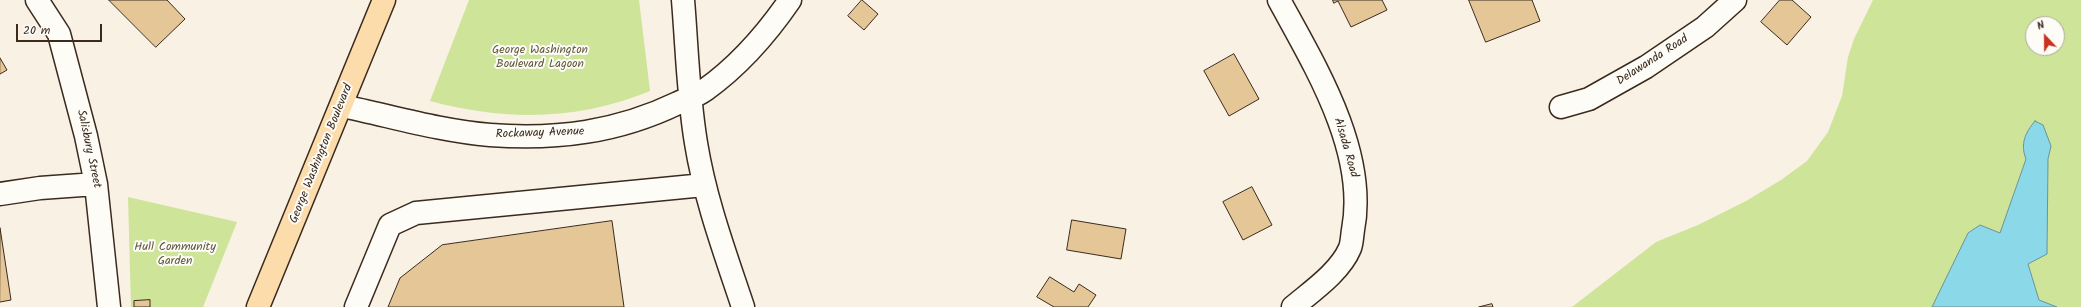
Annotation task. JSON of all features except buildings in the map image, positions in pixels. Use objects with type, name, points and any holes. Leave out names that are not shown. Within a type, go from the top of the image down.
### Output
[{"type":"main road","name":"George Washington Boulevard","points":[[258,307],[342,106],[384,0]]},
{"type":"street","name":"Salisbury Street","points":[[37,0],[59,34],[86,136],[96,184],[109,307]]},
{"type":"street","points":[[682,0],[689,98],[704,185],[743,307]]},
{"type":"street","name":"Rockaway Avenue","points":[[342,106],[440,127],[489,135],[534,136],[587,133],[650,117],[704,91],[739,63],[769,30],[790,0]]},
{"type":"street","name":"Alsada Road","points":[[1279,0],[1310,56],[1331,101],[1347,145],[1356,188],[1356,218],[1350,248],[1336,269],[1301,300]]},
{"type":"street","name":"Delawanda Road","points":[[1562,107],[1589,99],[1646,68],[1704,27],[1735,0]]},
{"type":"street","points":[[0,194],[40,188],[96,184]]},
{"type":"street","points":[[356,307],[390,225],[416,213],[704,185]]},
{"type":"green space","name":"George Washington Boulevard Lagoon","points":[[469,0],[639,0],[650,91],[623,101],[595,108],[568,113],[541,115],[513,115],[486,112],[458,108],[430,101]]},
{"type":"green space","points":[[1873,0],[2081,0],[2081,307],[2057,307],[2039,300],[2028,264],[2047,254],[2048,159],[2051,146],[2035,121],[2024,139],[2023,148],[2026,158],[2000,233],[1980,225],[1968,233],[1932,307],[1572,307],[1656,242],[1698,225],[1746,201],[1781,180],[1807,161],[1828,132],[1842,96],[1848,57],[1854,39]]},
{"type":"green space","name":"Hull Community Garden","points":[[128,197],[237,222],[203,307],[131,307]]},
{"type":"water","points":[[2035,121],[2043,125],[2051,146],[2048,159],[2047,254],[2028,264],[2039,300],[2057,307],[1932,307],[1968,233],[1980,225],[2000,233],[2026,159],[2023,148],[2024,139]]}]
